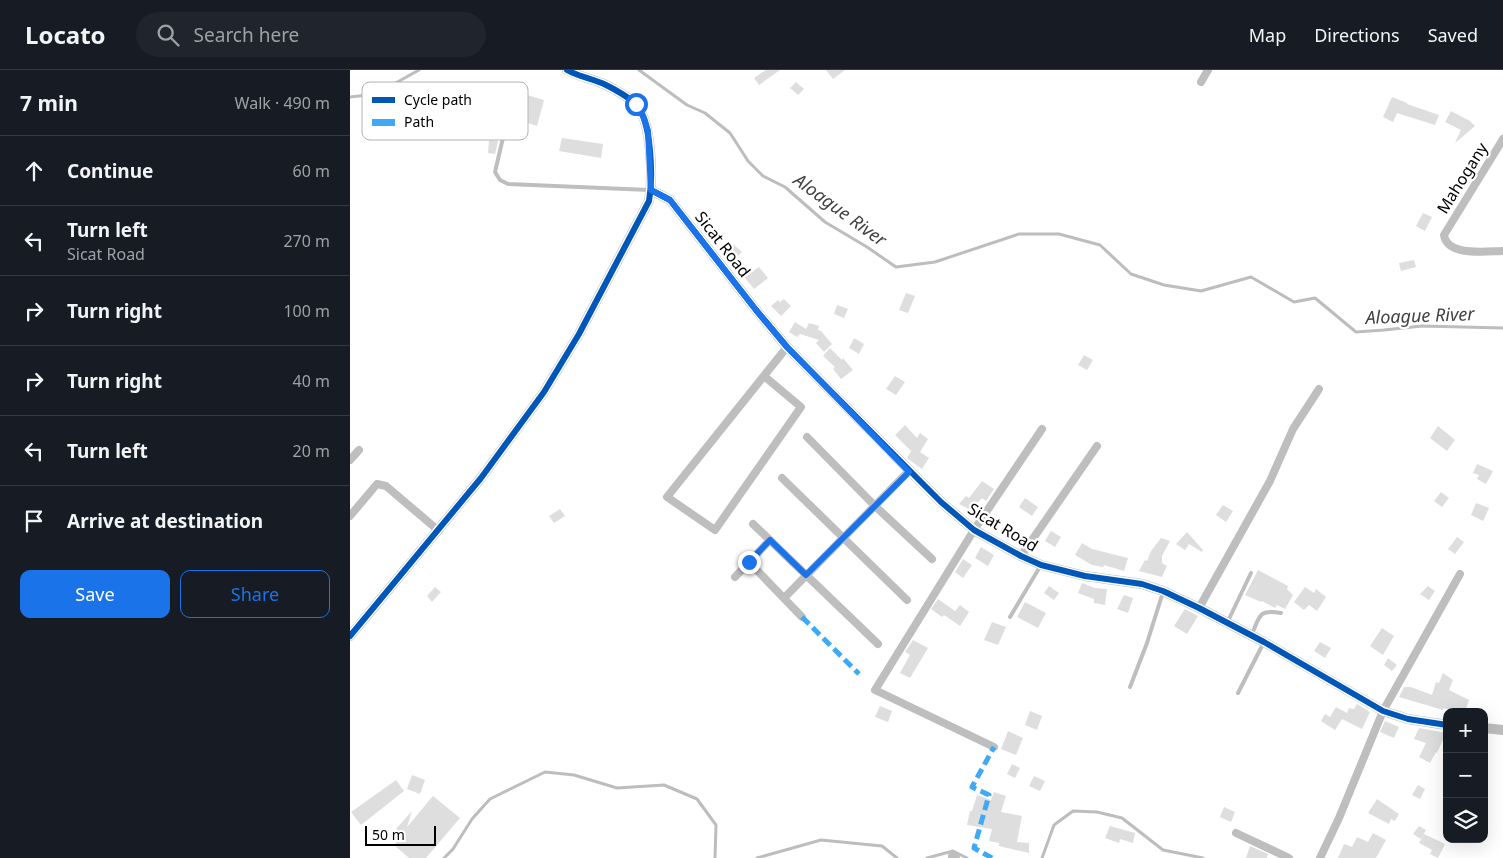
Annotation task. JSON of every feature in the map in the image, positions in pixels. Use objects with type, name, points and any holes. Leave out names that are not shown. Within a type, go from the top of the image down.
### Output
[{"type":"street","points":[[350,636],[481,478],[560,367],[649,202],[651,190],[648,131],[644,118],[636,104],[604,84],[575,75],[567,70]]},
{"type":"street","points":[[1202,82],[1208,70]]},
{"type":"street","name":"Mahogany","points":[[1503,138],[1444,231],[1446,242],[1459,250],[1503,251]]},
{"type":"street","name":"Sicat Road","points":[[651,190],[670,200],[787,347],[909,472],[974,530],[1041,565],[1085,576],[1142,584],[1163,591],[1264,642],[1383,711],[1408,719],[1443,724]]},
{"type":"street","points":[[764,376],[801,406],[715,530],[667,497],[787,347]]},
{"type":"street","points":[[1199,608],[1270,482],[1292,429],[1319,389]]},
{"type":"street","points":[[994,747],[875,690],[974,530],[1042,428]]},
{"type":"street","points":[[807,437],[875,506],[932,559]]},
{"type":"street","points":[[1021,556],[1097,446]]},
{"type":"street","points":[[350,460],[359,450]]},
{"type":"street","points":[[784,598],[909,472]]},
{"type":"street","points":[[782,478],[907,600]]},
{"type":"street","points":[[350,516],[377,484],[386,486],[439,531]]},
{"type":"street","points":[[753,524],[878,644]]},
{"type":"street","points":[[735,577],[770,540]]},
{"type":"street","points":[[749,562],[802,618]]},
{"type":"street","points":[[1320,858],[1339,818],[1383,711],[1460,574]]},
{"type":"street","points":[[1488,728],[1503,730]]},
{"type":"street","points":[[1236,833],[1289,858]]},
{"type":"lane","points":[[503,140],[496,172],[500,180],[508,184],[651,190]]},
{"type":"lane","points":[[1010,617],[1041,565]]},
{"type":"lane","points":[[1227,623],[1251,573]]},
{"type":"lane","points":[[1130,687],[1147,643],[1163,591]]},
{"type":"lane","points":[[1251,636],[1263,612],[1282,613]]},
{"type":"lane","points":[[1238,693],[1264,642]]},
{"type":"building","points":[[766,70],[780,70],[759,85],[754,78]]},
{"type":"building","points":[[826,70],[845,70],[833,79]]},
{"type":"building","points":[[796,82],[804,89],[798,95],[790,88]]},
{"type":"building","points":[[528,95],[544,100],[537,126],[528,123]]},
{"type":"building","points":[[1392,97],[1439,115],[1435,125],[1397,113],[1393,122],[1383,117]]},
{"type":"building","points":[[1451,111],[1470,121],[1475,126],[1455,143],[1461,130],[1445,122]]},
{"type":"building","points":[[562,138],[603,144],[601,158],[559,151]]},
{"type":"building","points":[[489,140],[498,141],[495,154],[488,153]]},
{"type":"building","points":[[1423,213],[1432,217],[1425,231],[1416,226]]},
{"type":"building","points":[[733,244],[742,252],[730,264],[722,256]]},
{"type":"building","points":[[1414,260],[1416,267],[1401,271],[1399,263]]},
{"type":"building","points":[[759,267],[768,278],[754,289],[742,274],[749,268],[752,272]]},
{"type":"building","points":[[906,293],[915,296],[908,313],[899,310]]},
{"type":"building","points":[[784,299],[791,306],[781,316],[771,306],[778,300],[780,302]]},
{"type":"building","points":[[837,305],[848,309],[844,318],[834,314]]},
{"type":"building","points":[[795,322],[806,329],[809,323],[819,326],[818,330],[832,344],[824,352],[816,343],[819,340],[800,334],[797,337],[789,332]]},
{"type":"building","points":[[854,338],[864,344],[859,354],[849,348]]},
{"type":"building","points":[[830,348],[842,360],[843,358],[853,370],[841,379],[833,369],[835,367],[823,356]]},
{"type":"building","points":[[1084,355],[1093,360],[1087,370],[1078,365]]},
{"type":"building","points":[[895,376],[905,382],[896,395],[886,389]]},
{"type":"building","points":[[905,425],[917,438],[920,433],[928,439],[920,452],[929,458],[922,469],[907,458],[911,451],[895,435]]},
{"type":"building","points":[[1438,426],[1455,440],[1447,451],[1430,438]]},
{"type":"building","points":[[1477,464],[1493,471],[1486,484],[1477,479],[1479,475],[1473,473]]},
{"type":"building","points":[[982,481],[994,489],[986,501],[982,498],[971,510],[959,504],[966,496],[969,498]]},
{"type":"building","points":[[1441,492],[1449,498],[1442,507],[1434,501]]},
{"type":"building","points":[[1025,498],[1038,507],[1032,516],[1019,507]]},
{"type":"building","points":[[1476,503],[1489,508],[1483,521],[1471,515]]},
{"type":"building","points":[[1223,505],[1233,511],[1226,522],[1216,515]]},
{"type":"building","points":[[560,509],[565,516],[554,523],[549,516]]},
{"type":"building","points":[[1051,531],[1061,537],[1055,547],[1045,541]]},
{"type":"building","points":[[1187,532],[1203,550],[1202,552],[1189,544],[1185,550],[1176,544]]},
{"type":"building","points":[[1457,537],[1464,542],[1455,554],[1448,549]]},
{"type":"building","points":[[1161,538],[1170,541],[1162,556],[1162,563],[1167,566],[1162,577],[1139,571],[1145,560],[1147,561],[1151,551]]},
{"type":"building","points":[[1082,543],[1092,549],[1128,558],[1124,571],[1104,565],[1103,567],[1092,565],[1075,555]]},
{"type":"building","points":[[981,547],[994,555],[988,566],[975,558]]},
{"type":"building","points":[[963,559],[972,565],[963,578],[955,572]]},
{"type":"building","points":[[1258,570],[1288,586],[1287,589],[1293,595],[1285,609],[1277,605],[1275,608],[1245,595]]},
{"type":"building","points":[[1082,583],[1095,588],[1107,589],[1105,605],[1094,603],[1094,599],[1078,593]]},
{"type":"building","points":[[1049,586],[1059,593],[1054,600],[1044,593]]},
{"type":"building","points":[[1428,586],[1435,591],[1429,600],[1420,594]]},
{"type":"building","points":[[435,587],[441,592],[432,602],[427,596]]},
{"type":"building","points":[[1305,587],[1314,593],[1316,589],[1326,597],[1317,611],[1309,605],[1304,610],[1294,602]]},
{"type":"building","points":[[1124,595],[1133,598],[1128,613],[1117,609]]},
{"type":"building","points":[[938,599],[955,611],[960,605],[969,612],[960,626],[931,609]]},
{"type":"building","points":[[1025,602],[1046,613],[1038,628],[1017,617]]},
{"type":"building","points":[[1185,609],[1198,616],[1187,634],[1174,626]]},
{"type":"building","points":[[992,622],[1006,627],[998,645],[984,640]]},
{"type":"building","points":[[1382,628],[1394,636],[1383,655],[1370,646]]},
{"type":"building","points":[[913,640],[928,648],[910,678],[900,673],[910,655],[905,652]]},
{"type":"building","points":[[1320,642],[1331,648],[1325,658],[1314,651]]},
{"type":"building","points":[[1388,658],[1397,665],[1392,671],[1384,665]]},
{"type":"building","points":[[1443,673],[1453,680],[1449,690],[1469,700],[1466,708],[1443,708],[1443,710],[1399,697],[1404,687],[1411,687],[1432,695],[1436,682],[1439,683]]},
{"type":"building","points":[[1357,704],[1370,712],[1362,729],[1342,719],[1335,730],[1321,721],[1325,714],[1330,717],[1336,707],[1347,713],[1349,708],[1354,709]]},
{"type":"building","points":[[880,706],[892,711],[888,722],[875,717]]},
{"type":"building","points":[[1030,711],[1042,716],[1037,730],[1025,725]]},
{"type":"building","points":[[1385,721],[1399,727],[1394,738],[1380,732]]},
{"type":"building","points":[[1419,728],[1443,732],[1443,740],[1430,763],[1419,757],[1426,743],[1414,739]]},
{"type":"building","points":[[1008,731],[1023,738],[1016,755],[1001,749]]},
{"type":"building","points":[[1012,764],[1020,768],[1015,778],[1007,774]]},
{"type":"building","points":[[412,775],[425,780],[420,794],[407,789]]},
{"type":"building","points":[[1034,776],[1045,781],[1040,791],[1029,786]]},
{"type":"building","points":[[396,780],[404,791],[361,825],[351,812]]},
{"type":"building","points":[[1418,785],[1425,789],[1420,799],[1412,795]]},
{"type":"building","points":[[994,792],[1006,796],[1001,812],[1022,816],[1017,842],[1029,843],[1029,853],[999,846],[999,843],[989,841],[992,829],[967,825],[970,811],[972,811],[977,795],[991,800]]},
{"type":"building","points":[[433,796],[460,818],[426,858],[409,858],[394,845],[403,835],[396,829],[412,811],[407,827]]},
{"type":"building","points":[[1377,799],[1399,814],[1395,821],[1391,819],[1389,824],[1368,813]]},
{"type":"building","points":[[1224,807],[1235,812],[1231,822],[1220,817]]},
{"type":"building","points":[[1110,826],[1135,833],[1133,843],[1120,839],[1119,843],[1105,838]]},
{"type":"building","points":[[1419,826],[1426,830],[1421,839],[1413,834]]},
{"type":"building","points":[[1373,833],[1386,840],[1376,858],[1338,858],[1344,844],[1352,847],[1357,837],[1368,842]]},
{"type":"building","points":[[1424,834],[1445,844],[1438,858],[1430,854],[1432,850],[1419,843]]},
{"type":"building","points":[[1250,846],[1268,854],[1267,858],[1246,858]]},
{"type":"waterway","name":"Aloague River","points":[[398,82],[419,70]]},
{"type":"waterway","name":"Aloague River","points":[[639,70],[687,105],[705,113],[730,133],[748,161],[763,176],[785,187],[825,222],[896,267],[935,262],[1019,234],[1059,234],[1100,245],[1131,274],[1164,285],[1201,291],[1251,277],[1294,302],[1315,298],[1356,332],[1422,326],[1503,328]]},
{"type":"waterway","name":"Aloague River","points":[[350,97],[362,96]]},
{"type":"waterway","points":[[444,858],[453,849],[472,819],[490,799],[545,772],[574,775],[617,788],[664,785],[697,799],[716,825],[715,858]]},
{"type":"waterway","points":[[1042,858],[1054,825],[1073,811],[1097,812],[1122,818],[1163,850],[1203,858]]},
{"type":"waterway","points":[[757,858],[821,840],[882,846],[897,858]]},
{"type":"waterway","points":[[927,858],[953,851],[967,858]]},
{"type":"marked path","points":[[802,617],[859,674]]},
{"type":"marked path","points":[[992,858],[974,848],[989,795],[972,787],[994,747]]},
{"type":"cycle path","points":[[350,636],[481,478],[544,392],[579,334],[649,201],[651,179],[650,151],[645,124],[636,104],[618,91],[567,70]]},
{"type":"cycle path","points":[[651,190],[670,200],[787,347],[941,502],[974,530],[1041,565],[1085,576],[1142,584],[1163,591],[1264,642],[1383,711],[1408,719],[1443,724]]},
{"type":"route","points":[[636,104],[644,118],[648,131],[651,190],[670,200],[787,347],[909,472],[806,575],[770,540],[749,562]]}]
